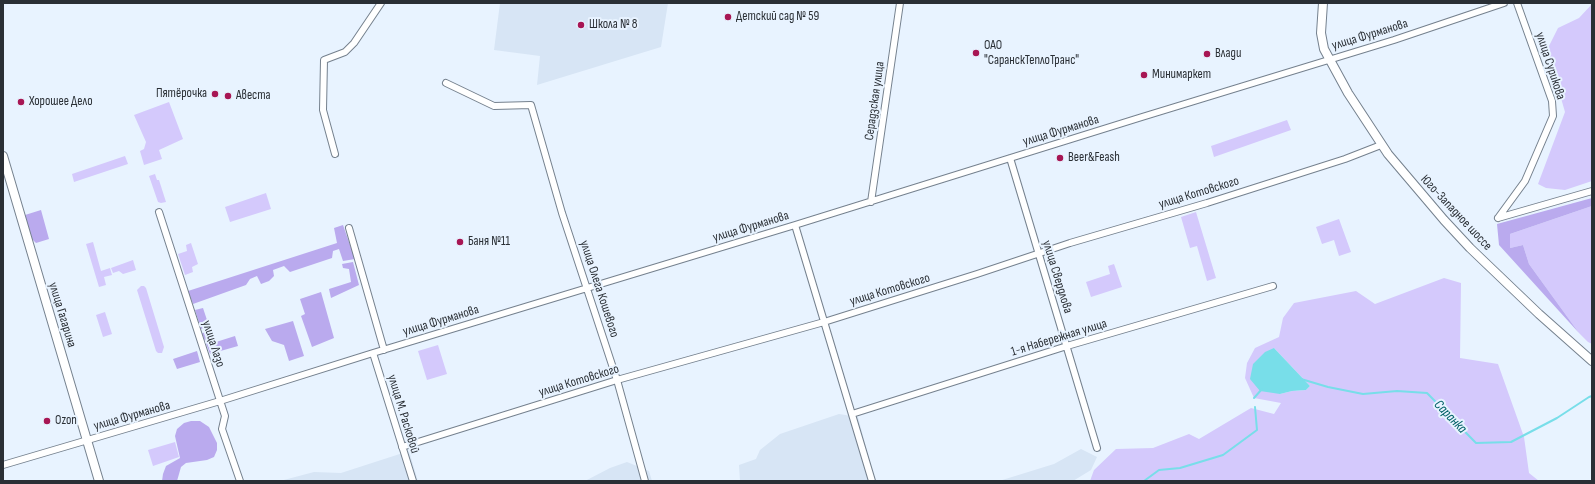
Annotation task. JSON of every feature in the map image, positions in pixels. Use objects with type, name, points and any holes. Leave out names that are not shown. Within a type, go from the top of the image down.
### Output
[{"type":"main road","name":"Юго-Западное шоссе","points":[[1323,3],[1322,37],[1324,49],[1348,93],[1381,145],[1411,183],[1470,248],[1592,362]]},
{"type":"main road","name":"улица Гагарина","points":[[3,156],[99,481]]},
{"type":"street","points":[[335,154],[323,110],[324,60],[345,52],[354,43],[381,3]]},
{"type":"street","name":"Серадзская улица","points":[[871,202],[900,3]]},
{"type":"street","name":"улица Фурманова","points":[[3,465],[220,401],[871,202],[1329,59],[1408,36],[1504,3]]},
{"type":"street","name":"улица Сурикова","points":[[1517,3],[1552,101],[1553,116],[1525,182],[1498,218],[1592,191]]},
{"type":"street","name":"улица Олега Кошевого","points":[[446,83],[494,106],[530,105],[562,213],[617,380],[645,481]]},
{"type":"street","name":"улица Котовского","points":[[402,447],[617,380],[824,322],[1070,243],[1243,192],[1344,159],[1381,145]]},
{"type":"street","name":"улица Свердлова","points":[[1010,158],[1097,448]]},
{"type":"street","name":"улица Лазо","points":[[159,212],[225,416],[222,429],[240,481]]},
{"type":"street","points":[[795,225],[872,481]]},
{"type":"street","points":[[348,228],[384,350]]},
{"type":"street","name":"1-я Набережная улица","points":[[852,414],[1066,346],[1273,286]]},
{"type":"street","name":"улица М. Расковой","points":[[373,353],[413,481]]},
{"type":"shaded area","name":"Школа № 8","points":[[500,3],[668,3],[661,47],[537,85],[540,56],[494,50]]},
{"type":"shaded area","points":[[1592,4],[1592,181],[1565,190],[1546,188],[1538,184],[1565,112],[1547,50],[1558,28],[1579,18]]},
{"type":"shaded area","points":[[169,102],[183,139],[159,150],[162,159],[144,165],[140,151],[144,149],[146,142],[134,115]]},
{"type":"shaded area","points":[[1287,120],[1291,130],[1214,157],[1211,146]]},
{"type":"shaded area","points":[[125,156],[128,164],[74,182],[72,174]]},
{"type":"shaded area","points":[[155,174],[157,180],[159,180],[166,202],[158,202],[149,176]]},
{"type":"shaded area","points":[[266,193],[271,209],[230,222],[225,207]]},
{"type":"shaded area","points":[[1592,198],[1592,206],[1510,234],[1510,248],[1523,245],[1529,264],[1579,333],[1499,245],[1497,224]]},
{"type":"shaded area","points":[[1592,206],[1592,344],[1579,333],[1529,264],[1523,245],[1510,248],[1510,234]]},
{"type":"shaded area","points":[[41,210],[49,239],[36,243],[32,239],[25,215]]},
{"type":"shaded area","points":[[1196,212],[1216,278],[1207,281],[1197,246],[1190,248],[1181,217]]},
{"type":"shaded area","points":[[1339,219],[1351,252],[1339,256],[1334,240],[1322,244],[1316,227]]},
{"type":"shaded area","points":[[343,225],[355,259],[343,261],[339,249],[333,251],[332,258],[290,272],[284,266],[273,270],[274,276],[269,281],[261,284],[257,276],[250,279],[246,285],[193,304],[188,291],[337,243],[334,228]]},
{"type":"shaded area","points":[[93,242],[101,271],[110,268],[112,275],[104,277],[106,285],[99,287],[86,244]]},
{"type":"shaded area","points":[[191,243],[198,264],[192,267],[193,272],[185,275],[178,254],[187,251],[186,245]]},
{"type":"shaded area","points":[[133,260],[136,270],[123,274],[119,271],[113,273],[111,268]]},
{"type":"shaded area","points":[[353,262],[359,285],[331,298],[329,289],[351,282],[349,269],[343,268],[342,264]]},
{"type":"shaded area","points":[[1114,264],[1122,287],[1091,297],[1086,282],[1110,274],[1108,266]]},
{"type":"shaded area","points":[[1444,278],[1461,283],[1460,358],[1498,364],[1524,437],[1529,473],[1539,481],[1090,481],[1094,470],[1116,449],[1153,448],[1189,434],[1199,439],[1251,408],[1274,414],[1281,403],[1254,398],[1245,378],[1247,363],[1255,348],[1279,337],[1283,318],[1294,303],[1356,291],[1375,304]],"holes":[[[1274,348],[1310,386],[1306,390],[1280,394]]]},
{"type":"shaded area","points":[[141,286],[146,288],[164,347],[162,353],[158,353],[156,351],[137,290]]},
{"type":"shaded area","points":[[321,292],[334,338],[312,347],[301,316],[305,314],[300,299]]},
{"type":"shaded area","points":[[203,308],[209,326],[201,329],[195,310]]},
{"type":"shaded area","points":[[105,312],[112,334],[103,337],[96,315]]},
{"type":"shaded area","points":[[293,321],[304,356],[289,361],[284,345],[272,341],[265,329]]},
{"type":"shaded area","points":[[210,332],[216,342],[235,336],[238,346],[210,354],[202,333]]},
{"type":"shaded area","points":[[438,345],[447,374],[427,380],[418,351]]},
{"type":"shaded area","points":[[197,351],[200,362],[177,369],[173,359]]},
{"type":"shaded area","points":[[839,414],[858,417],[875,481],[740,481],[739,465],[756,459],[760,450],[780,434]]},
{"type":"shaded area","points":[[200,421],[209,427],[217,443],[217,450],[214,457],[207,460],[186,463],[181,467],[177,481],[162,481],[166,466],[180,458],[175,436],[177,429],[184,423]]},
{"type":"shaded area","points":[[175,442],[179,457],[153,466],[148,450]]},
{"type":"shaded area","points":[[1081,449],[1097,457],[1091,470],[1073,481],[999,481],[1054,464]]},
{"type":"shaded area","points":[[409,451],[418,481],[280,481],[314,472],[341,473]]},
{"type":"shaded area","points":[[627,462],[649,471],[652,481],[585,481],[610,468]]},
{"type":"water","points":[[1274,348],[1310,386],[1306,390],[1280,394],[1260,391],[1250,379],[1253,364],[1265,352]]},
{"type":"waterway","name":"Саранка","points":[[1301,379],[1328,387],[1363,394],[1397,391],[1427,393],[1476,443],[1511,442],[1557,418],[1592,396]]},
{"type":"waterway","name":"Саранка","points":[[1254,398],[1262,389]]},
{"type":"waterway","name":"Саранка","points":[[1144,481],[1159,470],[1180,468],[1223,455],[1257,430],[1255,407]]},
{"type":"place","name":"Детский сад № 59","points":[[728,17]]},
{"type":"place","name":"Школа № 8","points":[[581,25]]},
{"type":"place","name":"ОАО \"СаранскТеплоТранс\"","points":[[976,53]]},
{"type":"place","name":"Влади","points":[[1207,54]]},
{"type":"place","name":"Минимаркет","points":[[1144,75]]},
{"type":"place","name":"Пятёрочка","points":[[215,94]]},
{"type":"place","name":"Авеста","points":[[228,96]]},
{"type":"place","name":"Хорошее Дело","points":[[21,102]]},
{"type":"place","name":"Beer&Feash","points":[[1060,158]]},
{"type":"place","name":"Баня №11","points":[[460,242]]},
{"type":"place","name":"Ozon","points":[[47,421]]}]
